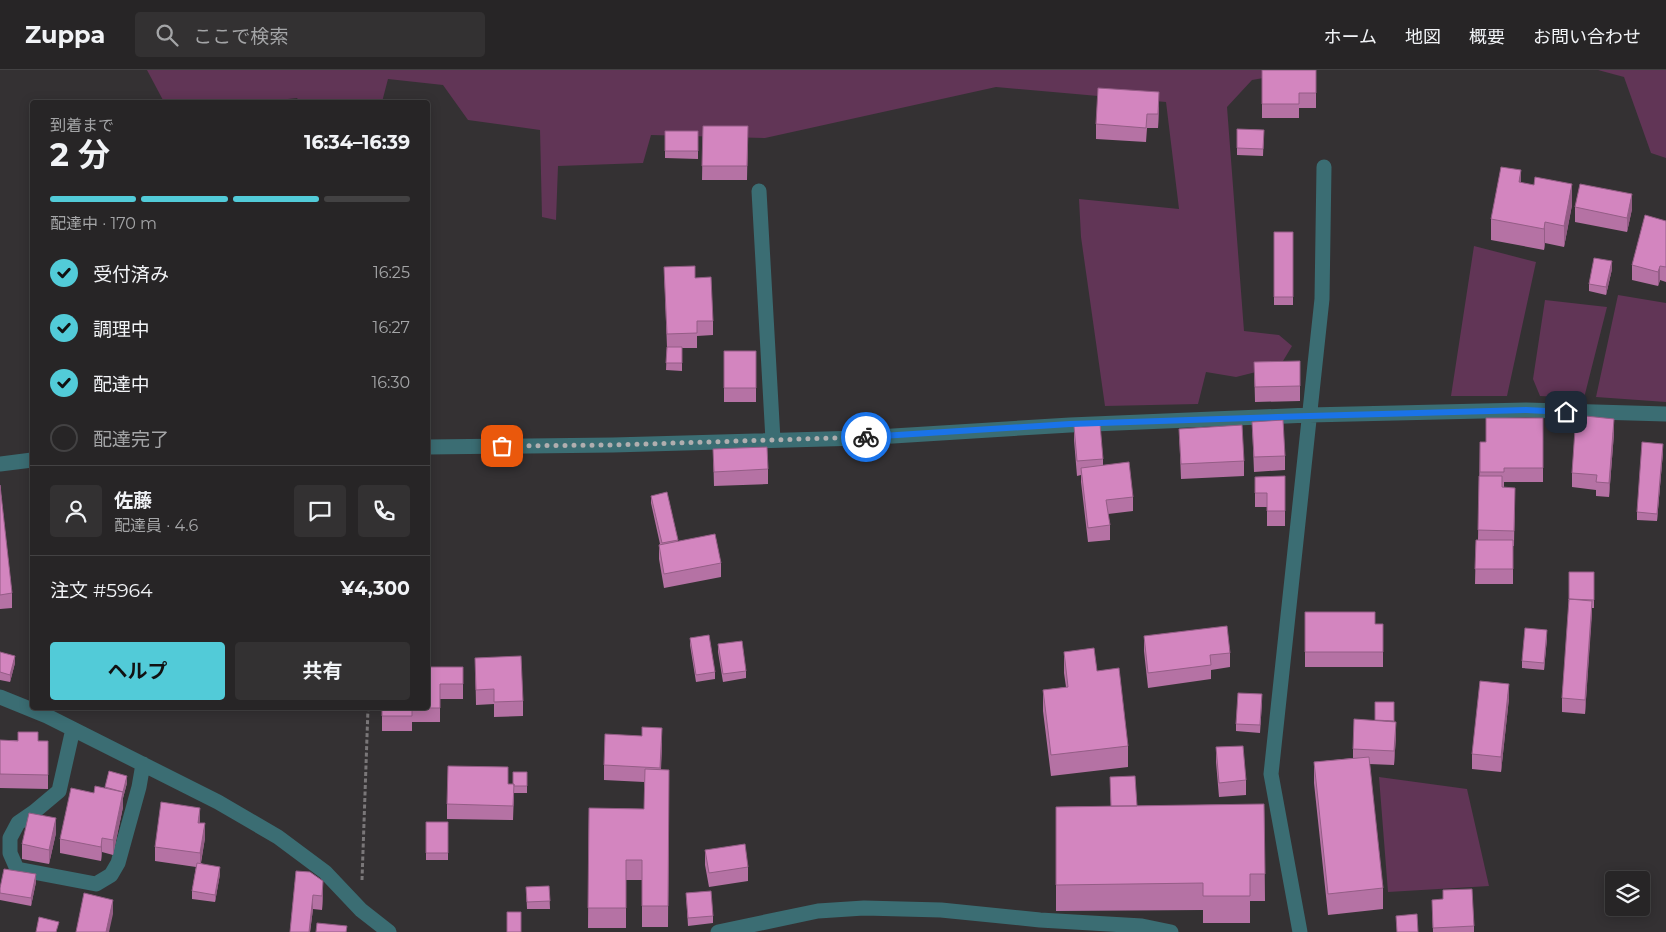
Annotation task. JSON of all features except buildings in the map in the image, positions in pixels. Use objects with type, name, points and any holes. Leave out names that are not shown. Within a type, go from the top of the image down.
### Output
[{"type":"street","points":[[1300,932],[1271,774],[1322,299],[1324,167]]},
{"type":"street","points":[[759,191],[773,440]]},
{"type":"street","points":[[430,447],[613,445],[861,438],[1070,424],[1526,410],[1666,414]]},
{"type":"street","points":[[0,464],[30,460]]},
{"type":"street","points":[[0,697],[30,709]]},
{"type":"street","points":[[32,710],[218,802],[278,836],[325,872],[361,910],[389,932]]},
{"type":"street","points":[[73,729],[59,791],[18,823],[10,838],[10,853],[17,869],[96,884],[111,875],[121,853],[139,787],[143,764]]},
{"type":"street","points":[[718,932],[818,911],[864,908],[941,910],[1040,920],[1142,926],[1171,932]]},
{"type":"path","points":[[361,910],[368,710]]},
{"type":"shaded area","points":[[147,70],[1309,70],[1252,80],[1227,107],[1244,331],[1279,335],[1292,346],[1280,366],[1236,377],[1206,372],[1198,404],[1105,406],[1081,237],[1079,199],[1179,209],[1166,102],[996,87],[765,138],[651,135],[643,163],[558,166],[556,220],[542,217],[540,130],[468,120],[443,85],[388,79],[383,100],[298,100],[297,98],[278,100],[163,100]]},
{"type":"shaded area","points":[[1598,70],[1666,70],[1666,158],[1651,153],[1624,77]]},
{"type":"shaded area","points":[[1474,246],[1536,262],[1507,396],[1451,396]]},
{"type":"shaded area","points":[[1618,295],[1666,303],[1666,402],[1596,397]]},
{"type":"shaded area","points":[[1545,300],[1607,307],[1584,398],[1540,396],[1533,379]]},
{"type":"shaded area","points":[[1379,777],[1467,789],[1489,886],[1388,892]]},
{"type":"way so far","points":[[502,446],[613,445],[866,437]]},
{"type":"route","points":[[866,437],[1070,424],[1526,410],[1566,412]]}]
